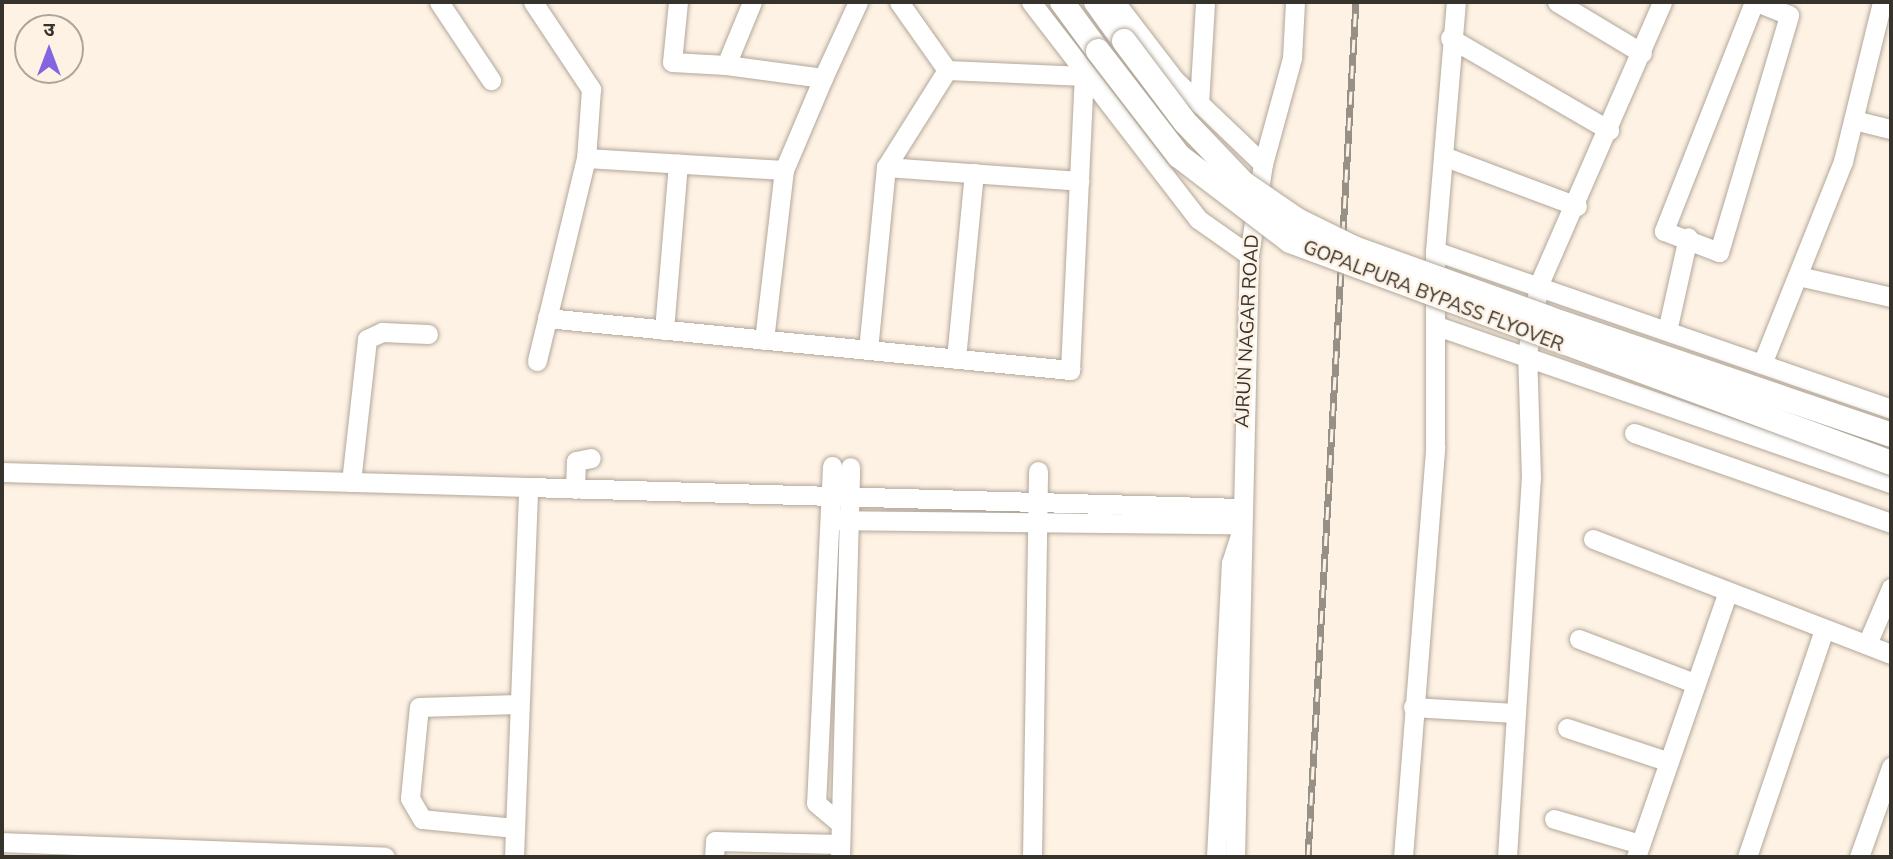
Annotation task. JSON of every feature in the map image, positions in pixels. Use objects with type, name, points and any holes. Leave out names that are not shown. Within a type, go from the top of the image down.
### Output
[{"type":"main road","name":"GOPALPURA BYPASS FLYOVER","points":[[1062,2],[1179,156],[1290,242],[1891,463]]},
{"type":"main road","name":"GOPALPURA BYPASS FLYOVER","points":[[1096,2],[1185,122],[1243,183],[1297,220],[1522,309],[1891,435]]},
{"type":"street","points":[[439,2],[491,80]]},
{"type":"street","points":[[533,2],[592,89],[586,158],[537,361]]},
{"type":"street","points":[[678,2],[672,62],[726,65],[823,78]]},
{"type":"street","points":[[726,65],[752,2]]},
{"type":"street","points":[[764,340],[784,170],[859,2]]},
{"type":"street","points":[[899,2],[947,70]]},
{"type":"street","points":[[1031,2],[1084,76],[1198,219],[1249,255]]},
{"type":"street","points":[[1115,2],[1199,104],[1263,164]]},
{"type":"street","points":[[1199,104],[1205,2]]},
{"type":"street","name":"AJRUN NAGAR ROAD","points":[[1235,857],[1246,564],[1240,523],[1249,255],[1263,164],[1292,58],[1295,2]]},
{"type":"street","points":[[1403,857],[1435,446],[1435,251],[1450,37],[1456,2]]},
{"type":"street","points":[[1557,2],[1642,52]]},
{"type":"street","points":[[1507,857],[1514,713],[1531,478],[1528,354],[1539,284],[1577,206],[1662,2]]},
{"type":"street","points":[[1755,2],[1788,15],[1777,54],[1719,252],[1688,237],[1664,231],[1755,2]]},
{"type":"street","points":[[1762,364],[1798,276],[1854,120],[1884,27],[1882,2]]},
{"type":"street","points":[[1450,37],[1609,130]]},
{"type":"street","points":[[947,70],[1084,76]]},
{"type":"street","points":[[868,350],[886,166],[947,70]]},
{"type":"street","points":[[547,318],[1070,370],[1084,76]]},
{"type":"street","points":[[1854,120],[1891,129]]},
{"type":"street","points":[[1443,156],[1577,206]]},
{"type":"street","points":[[586,158],[784,170]]},
{"type":"street","points":[[664,330],[678,164]]},
{"type":"street","points":[[886,166],[1079,181]]},
{"type":"street","points":[[956,359],[974,173]]},
{"type":"street","points":[[1667,331],[1688,237]]},
{"type":"street","points":[[1435,251],[1539,284],[1891,409]]},
{"type":"street","points":[[1798,276],[1891,297]]},
{"type":"street","points":[[1437,326],[1528,354],[1891,483]]},
{"type":"street","points":[[351,482],[367,339],[382,332],[428,334]]},
{"type":"street","points":[[1634,433],[1891,523]]},
{"type":"street","points":[[575,489],[576,461],[591,458]]},
{"type":"street","points":[[840,823],[816,803],[824,630],[839,520],[841,466]]},
{"type":"street","points":[[1032,857],[1042,504],[1038,471]]},
{"type":"street","points":[[2,472],[1042,504],[1240,523]]},
{"type":"street","points":[[514,857],[528,487]]},
{"type":"street","points":[[839,520],[1041,525],[1240,523]]},
{"type":"street","points":[[714,857],[715,841],[840,850],[847,631],[839,520]]},
{"type":"street","name":"AJRUN NAGAR ROAD","points":[[1216,857],[1231,564],[1240,523]]},
{"type":"street","points":[[1593,539],[1891,654]]},
{"type":"street","points":[[1867,644],[1891,588]]},
{"type":"street","points":[[1553,819],[1638,850],[1694,683],[1728,592]]},
{"type":"street","points":[[1747,857],[1825,629]]},
{"type":"street","points":[[824,630],[847,631]]},
{"type":"street","points":[[1579,639],[1694,683]]},
{"type":"street","points":[[515,828],[422,819],[410,798],[419,707],[518,704]]},
{"type":"street","points":[[1413,707],[1514,713]]},
{"type":"street","points":[[1567,728],[1667,761]]},
{"type":"street","points":[[1859,857],[1891,767]]},
{"type":"street","points":[[2,842],[386,857]]},
{"type":"railway","points":[[1308,857],[1356,2]]}]
